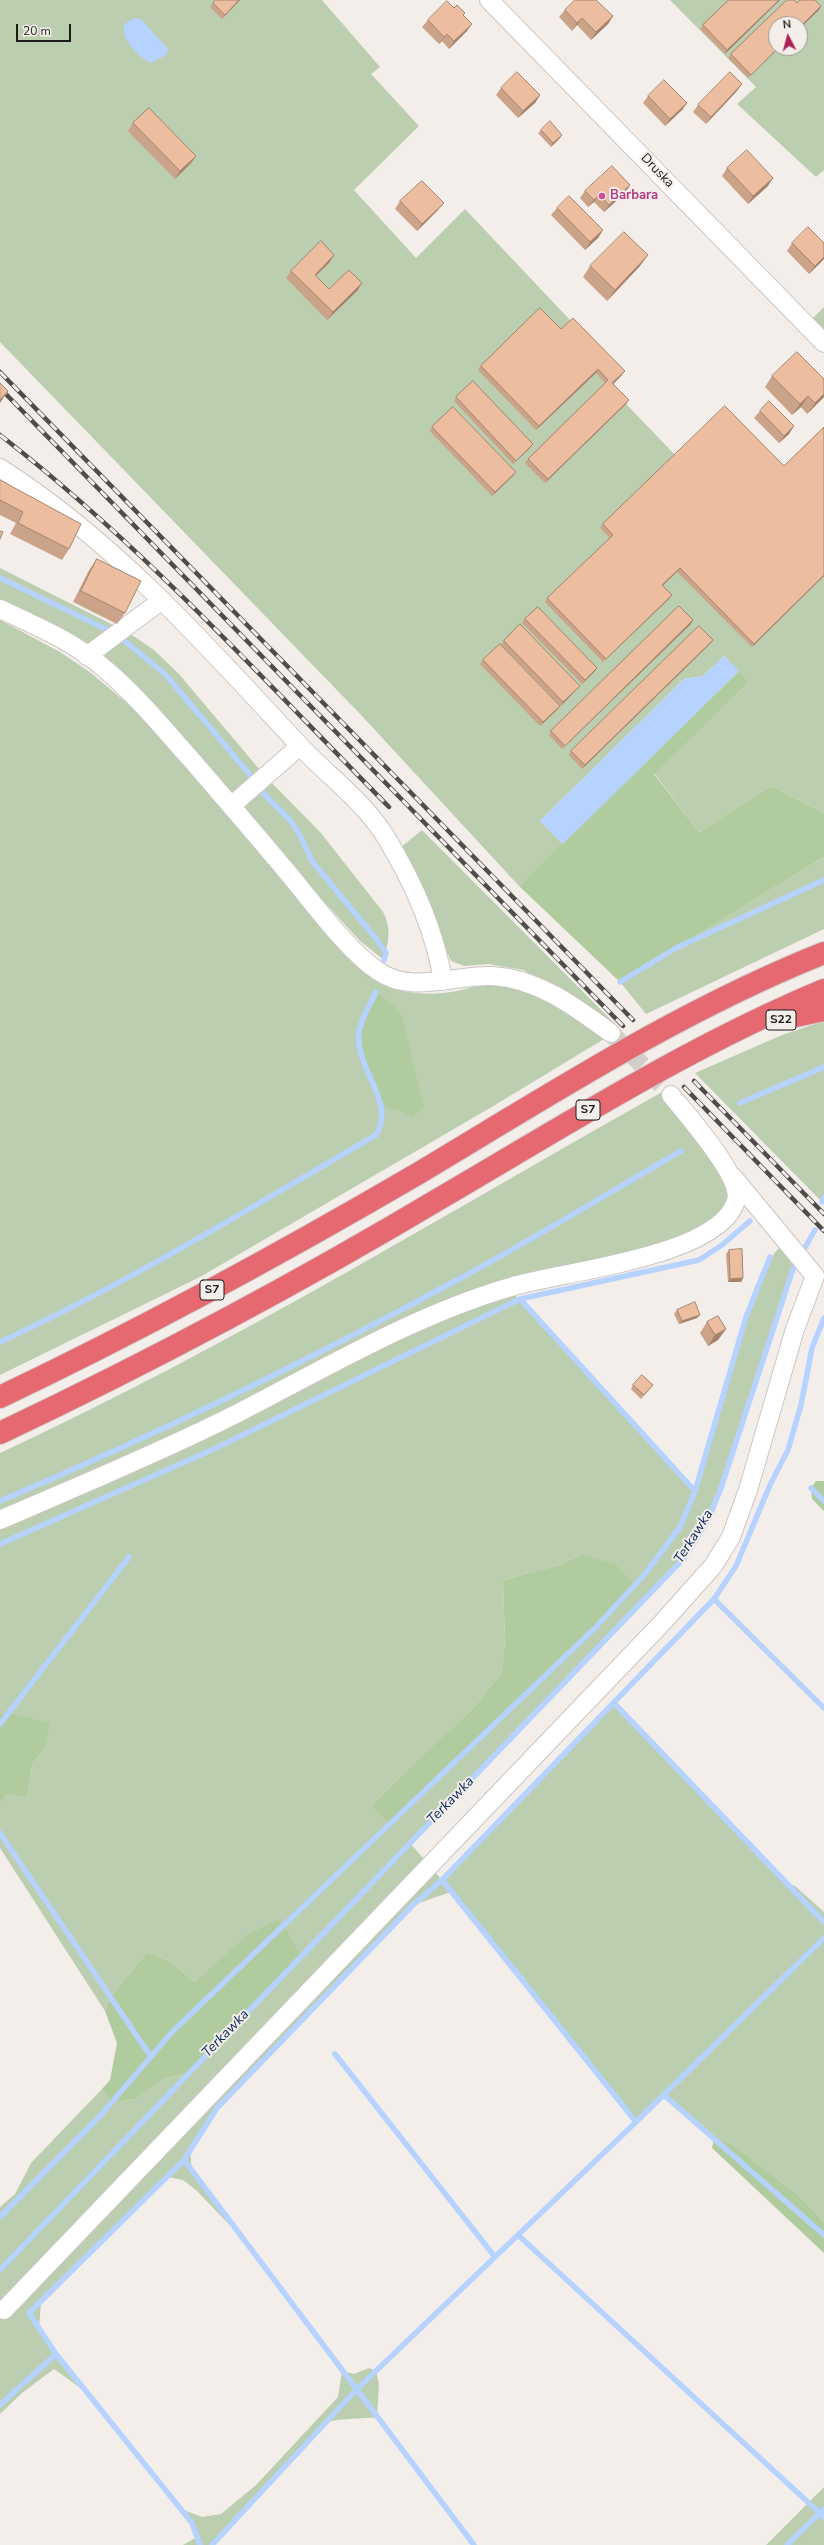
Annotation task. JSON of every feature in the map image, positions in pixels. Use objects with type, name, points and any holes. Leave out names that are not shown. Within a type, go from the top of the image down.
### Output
[{"type":"highway","name":"S7","points":[[0,1397],[165,1315],[296,1244],[635,1045],[758,982],[824,953]]},
{"type":"highway","name":"S7","points":[[0,1433],[184,1341],[312,1272],[442,1197],[616,1093],[737,1030],[824,990]]},
{"type":"highway","name":"S22","points":[[737,1030],[824,1010]]},
{"type":"street","name":"Druska","points":[[489,0],[824,342]]},
{"type":"street","points":[[0,468],[80,526],[162,600],[300,746],[364,808],[387,838],[403,868],[438,952],[443,981]]},
{"type":"street","points":[[87,656],[162,600]]},
{"type":"street","points":[[0,609],[60,638],[104,668],[151,714],[341,936],[378,972],[397,980],[443,981],[492,976],[519,980],[544,989],[577,1008],[610,1033]]},
{"type":"street","points":[[231,806],[300,746]]},
{"type":"street","points":[[4,2310],[662,1623],[719,1558],[736,1524],[795,1329],[815,1276],[798,1259],[671,1095]]},
{"type":"street","points":[[0,1520],[197,1434],[427,1318],[512,1286],[554,1275],[640,1259],[700,1237],[726,1217],[733,1206],[737,1192],[733,1177]]},
{"type":"green space","points":[[0,0],[322,0],[380,67],[371,74],[419,126],[354,190],[416,258],[465,209],[622,375],[610,387],[675,455],[782,470],[824,429],[824,813],[771,786],[699,832],[654,773],[749,682],[724,656],[703,676],[684,679],[540,821],[563,844],[519,886],[362,716],[0,342]]},
{"type":"green space","points":[[670,0],[824,0],[824,170],[816,177],[737,104],[756,87]]},
{"type":"green space","points":[[824,307],[824,331],[812,319]]},
{"type":"green space","points":[[0,568],[129,633],[154,650],[179,674],[265,776],[321,833],[383,912],[388,924],[388,941],[384,960],[360,941],[303,879],[217,775],[138,688],[104,656],[72,634],[0,600]]},
{"type":"green space","points":[[0,620],[60,652],[91,673],[134,709],[369,976],[390,987],[422,994],[445,993],[475,986],[487,985],[503,986],[519,990],[534,995],[564,1010],[604,1039],[490,1108],[200,1277],[0,1375]]},
{"type":"green space","points":[[739,671],[749,682],[654,774],[699,832],[771,786],[824,813],[824,857],[620,982],[519,886]]},
{"type":"green space","points":[[422,830],[619,1028],[615,1030],[554,987],[523,970],[488,964],[464,966],[451,961],[400,848]]},
{"type":"green space","points":[[824,857],[824,929],[646,1014],[620,982]]},
{"type":"green space","points":[[376,992],[391,1003],[402,1017],[424,1108],[412,1117],[404,1112],[381,1105],[362,1055],[359,1033]]},
{"type":"green space","points":[[824,1021],[824,1204],[695,1073],[782,1035]]},
{"type":"green space","points":[[662,1092],[737,1192],[700,1237],[506,1289],[520,1299],[695,1490],[731,1368],[743,1321],[755,1288],[770,1259],[779,1248],[791,1249],[798,1259],[794,1266],[721,1488],[708,1520],[684,1558],[410,1843],[442,1880],[614,1703],[787,1883],[795,1886],[824,1912],[824,2222],[798,2195],[731,2143],[714,2139],[664,2095],[636,2122],[451,1892],[413,1905],[217,2108],[190,2149],[192,2171],[243,2239],[197,2191],[183,2180],[168,2177],[41,2302],[39,2329],[86,2392],[54,2369],[22,2393],[0,2414],[0,2207],[15,2194],[31,2163],[102,2089],[111,2103],[136,2099],[164,2079],[189,2073],[214,1967],[195,1982],[169,1961],[147,1952],[110,1997],[105,2011],[0,1848],[0,1805],[7,1794],[27,1798],[32,1765],[44,1749],[9,1713],[0,1714],[0,1453],[85,1412],[252,1325]],"holes":[[[581,1555],[634,1585],[372,1805],[434,1744],[470,1712],[502,1672],[505,1640],[503,1580],[556,1566]]]},
{"type":"green space","points":[[816,1481],[824,1481],[824,1511],[812,1499],[811,1488]]},
{"type":"green space","points":[[581,1555],[615,1564],[635,1585],[595,1628],[391,1825],[372,1805],[434,1744],[470,1712],[502,1672],[505,1640],[503,1580],[556,1566]]},
{"type":"green space","points":[[9,1713],[50,1723],[44,1749],[32,1765],[27,1798],[7,1794],[0,1805],[0,1714]]},
{"type":"green space","points":[[278,1920],[284,1926],[301,1956],[189,2073],[164,2079],[136,2099],[111,2103],[102,2089],[110,2080],[117,2043],[105,2011],[110,1997],[147,1952],[169,1961],[195,1982],[249,1934]]},
{"type":"green space","points":[[714,2139],[731,2143],[798,2195],[824,2222],[824,2253],[712,2148]]},
{"type":"green space","points":[[369,2368],[376,2371],[379,2384],[377,2417],[327,2422],[212,2545],[183,2545],[197,2537],[192,2523],[181,2509],[202,2517],[221,2514],[256,2485],[338,2397],[342,2371],[354,2374]]},
{"type":"green space","points":[[824,2487],[824,2545],[766,2545]]},
{"type":"water","points":[[137,18],[141,19],[168,49],[166,55],[150,63],[141,57],[128,42],[125,36],[124,26],[128,21]]},
{"type":"water","points":[[724,656],[739,671],[563,844],[540,821],[684,679],[703,676]]},
{"type":"building","points":[[216,0],[239,0],[225,15],[213,3]]},
{"type":"building","points":[[575,0],[596,0],[613,16],[596,32],[582,18],[577,23],[565,10]]},
{"type":"building","points":[[729,0],[779,0],[727,50],[703,25]]},
{"type":"building","points":[[787,0],[794,0],[797,3],[800,0],[815,0],[821,6],[808,19],[808,16],[770,16]]},
{"type":"building","points":[[447,1],[454,8],[457,5],[465,13],[463,15],[472,24],[454,41],[447,34],[444,37],[428,20]]},
{"type":"building","points":[[768,18],[768,56],[770,56],[751,75],[731,54]]},
{"type":"building","points":[[517,72],[540,95],[523,111],[501,88]]},
{"type":"building","points":[[730,72],[742,84],[711,117],[698,105]]},
{"type":"building","points":[[664,80],[687,103],[670,119],[648,96]]},
{"type":"building","points":[[149,108],[196,156],[180,171],[133,123]]},
{"type":"building","points":[[550,121],[562,135],[553,143],[541,130]]},
{"type":"building","points":[[747,150],[773,178],[753,196],[727,168]]},
{"type":"building","name":"Barbara","points":[[612,166],[630,185],[609,205],[599,195],[594,200],[585,191]]},
{"type":"building","points":[[422,181],[444,203],[422,224],[400,201]]},
{"type":"building","points":[[569,196],[603,230],[590,242],[557,208]]},
{"type":"building","points":[[808,227],[824,243],[824,257],[815,266],[792,243]]},
{"type":"building","points":[[624,232],[648,255],[615,290],[590,266]]},
{"type":"building","points":[[321,241],[334,255],[315,275],[329,289],[349,270],[362,283],[333,312],[291,271]]},
{"type":"building","points":[[540,308],[561,329],[573,318],[625,371],[612,383],[629,400],[548,479],[528,459],[608,380],[598,369],[539,426],[481,366]]},
{"type":"building","points":[[797,352],[824,379],[824,394],[815,403],[808,396],[800,404],[772,376]]},
{"type":"building","points":[[473,381],[533,444],[516,461],[456,397]]},
{"type":"building","points":[[0,383],[8,391],[0,400]]},
{"type":"building","points":[[769,401],[794,426],[784,436],[760,411]]},
{"type":"building","points":[[725,406],[784,466],[824,427],[824,575],[754,644],[680,568],[662,585],[672,595],[606,659],[547,598],[613,535],[603,524]]},
{"type":"building","points":[[453,407],[516,472],[495,492],[432,427]]},
{"type":"building","points":[[0,480],[81,524],[69,549],[18,523],[23,512],[0,500]]},
{"type":"building","points":[[0,531],[3,532],[0,539]]},
{"type":"building","points":[[97,559],[141,581],[125,613],[81,591]]},
{"type":"building","points":[[679,606],[693,620],[565,746],[551,731]]},
{"type":"building","points":[[538,607],[597,668],[585,680],[525,619]]},
{"type":"building","points":[[520,624],[580,686],[563,702],[504,641]]},
{"type":"building","points":[[699,626],[713,640],[585,765],[571,751]]},
{"type":"building","points":[[500,644],[560,706],[543,722],[483,660]]},
{"type":"building","points":[[742,1249],[743,1278],[730,1279],[729,1250]]},
{"type":"building","points":[[695,1302],[700,1315],[682,1321],[677,1310]]},
{"type":"building","points":[[718,1316],[726,1329],[715,1335],[707,1322]]},
{"type":"building","points":[[642,1375],[653,1385],[644,1395],[633,1385]]},
{"type":"waterway","points":[[0,578],[108,630]]},
{"type":"waterway","points":[[121,638],[166,675],[250,775]]},
{"type":"waterway","points":[[262,792],[289,819],[299,833],[312,861],[377,940],[386,953],[384,960]]},
{"type":"waterway","points":[[620,982],[676,948],[824,880]]},
{"type":"waterway","points":[[0,1342],[48,1319],[143,1269],[376,1135],[381,1123],[382,1110],[379,1097],[362,1059],[359,1045],[360,1027],[376,992]]},
{"type":"waterway","points":[[740,1103],[824,1067]]},
{"type":"waterway","points":[[0,1501],[174,1423],[345,1339],[542,1233],[681,1151]]},
{"type":"waterway","name":"Terkawka","points":[[822,1202],[824,1197]]},
{"type":"waterway","points":[[0,1544],[216,1448],[520,1299],[699,1260],[722,1245],[750,1221]]},
{"type":"waterway","name":"Terkawka","points":[[803,1251],[815,1230]]},
{"type":"waterway","points":[[0,2217],[100,2116],[173,2031],[595,1628],[645,1574],[680,1527],[695,1491],[746,1317],[770,1257]]},
{"type":"waterway","name":"Terkawka","points":[[0,2270],[684,1558],[708,1520],[721,1488],[794,1266]]},
{"type":"waterway","points":[[520,1299],[695,1491]]},
{"type":"waterway","points":[[200,2545],[192,2523],[56,2354],[29,2313],[184,2160],[217,2108],[413,1905],[442,1880],[714,1599],[736,1566],[770,1485],[788,1450],[801,1405],[812,1348],[824,1318]]},
{"type":"waterway","points":[[811,1488],[824,1501]]},
{"type":"waterway","points":[[0,1724],[129,1557]]},
{"type":"waterway","points":[[714,1599],[824,1708]]},
{"type":"waterway","points":[[614,1703],[824,1922]]},
{"type":"waterway","points":[[0,1833],[151,2057]]},
{"type":"waterway","points":[[442,1880],[636,2122]]},
{"type":"waterway","points":[[212,2545],[356,2390],[636,2122],[824,1938]]},
{"type":"waterway","points":[[335,2054],[495,2257]]},
{"type":"waterway","points":[[664,2095],[824,2235]]},
{"type":"waterway","points":[[184,2160],[474,2545]]},
{"type":"waterway","points":[[518,2235],[824,2517]]},
{"type":"waterway","points":[[0,2405],[56,2354]]},
{"type":"waterway","points":[[787,2545],[824,2509]]},
{"type":"tunnel","points":[[611,1033],[671,1095]]},
{"type":"railway","points":[[0,372],[633,1020]]},
{"type":"railway","points":[[0,388],[623,1026]]},
{"type":"railway","points":[[0,435],[52,477],[152,567],[248,662],[389,807]]},
{"type":"railway","points":[[694,1081],[824,1214]]},
{"type":"railway","points":[[684,1087],[824,1231]]},
{"type":"place","name":"Barbara","points":[[602,196]]}]
